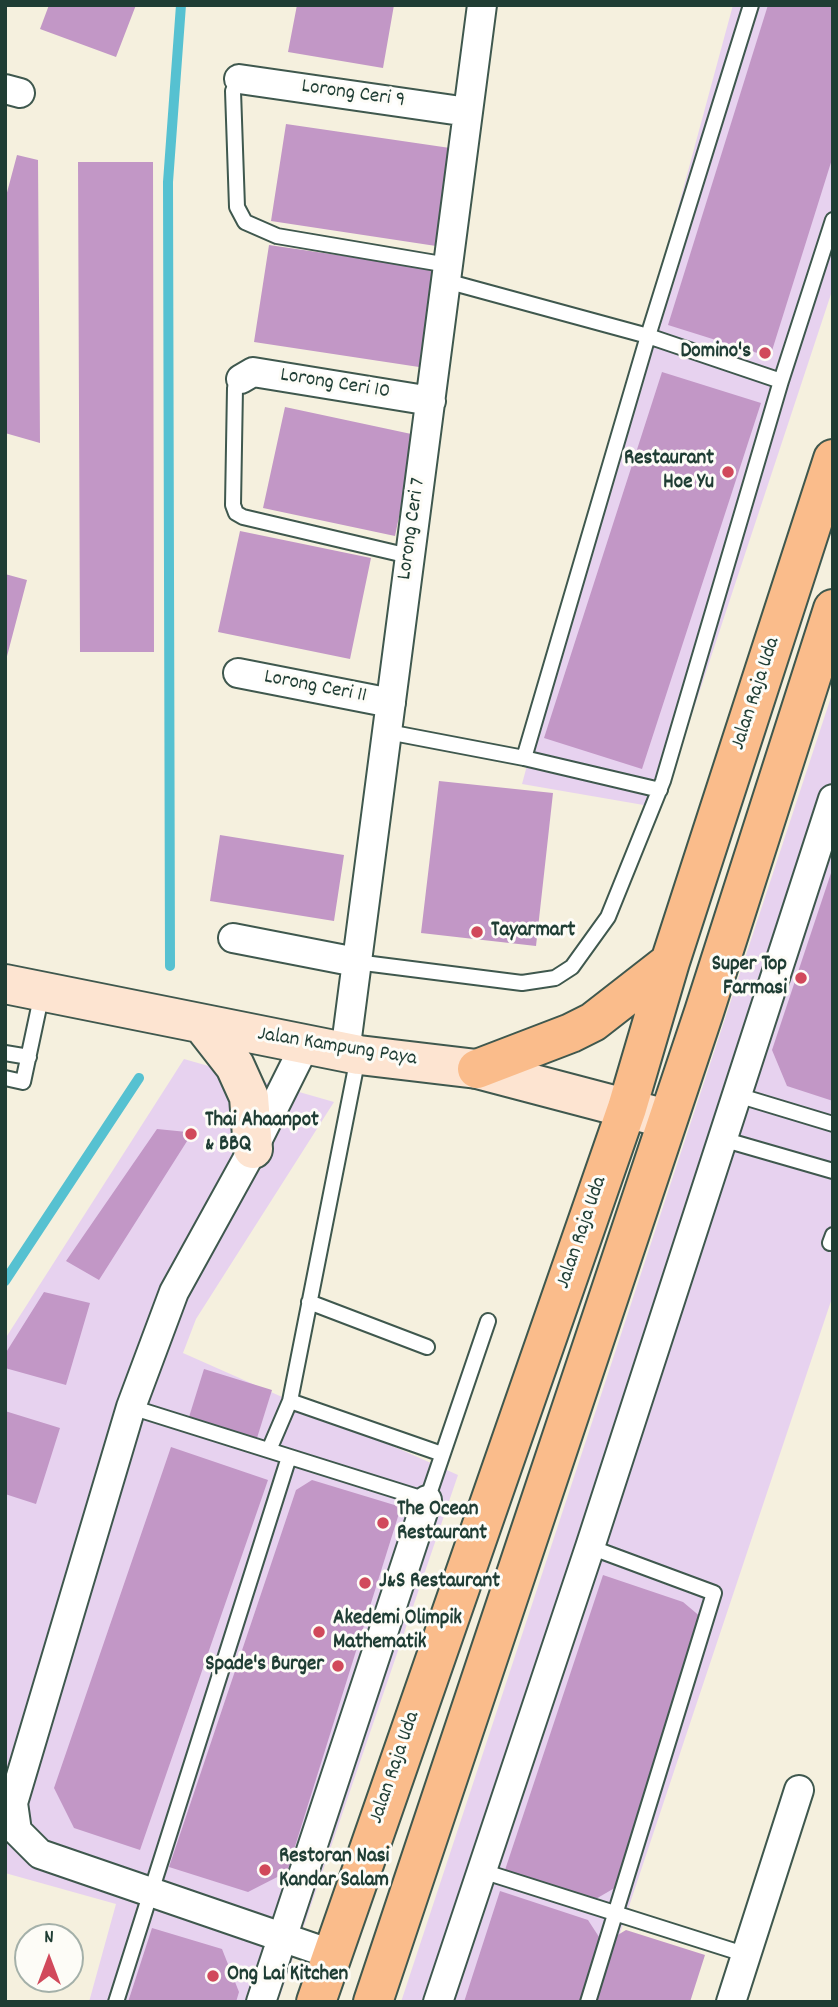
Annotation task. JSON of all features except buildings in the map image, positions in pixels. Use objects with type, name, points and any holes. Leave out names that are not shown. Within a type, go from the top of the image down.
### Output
[{"type":"main road","name":"Jalan Raja Uda","points":[[316,2002],[627,1108],[670,962],[833,459]]},
{"type":"main road","name":"Jalan Raja Uda","points":[[373,2002],[704,1012],[833,609]]},
{"type":"main road","points":[[477,1069],[593,1022],[670,962]]},
{"type":"street","name":"Lorong Ceri 7","points":[[352,1054],[356,962],[482,5]]},
{"type":"street","name":"Lorong Ceri 9","points":[[239,79],[468,111]]},
{"type":"street","name":"Lorong Ceri 10","points":[[241,379],[253,372],[431,401]]},
{"type":"street","name":"Lorong Ceri 11","points":[[238,673],[391,703]]},
{"type":"street","points":[[438,2002],[590,1547],[833,799]]},
{"type":"street","points":[[233,938],[356,962]]},
{"type":"street","name":"Jalan Kampung Paya","points":[[5,984],[352,1054],[477,1069],[667,1119]]},
{"type":"street","points":[[203,1025],[235,1066],[249,1097],[253,1149]]},
{"type":"street","points":[[305,1045],[253,1149],[174,1292],[131,1407],[13,1803],[17,1831],[40,1854],[331,1954]]},
{"type":"street","points":[[261,2002],[427,1500]]},
{"type":"street","points":[[731,2002],[799,1790]]},
{"type":"lane","points":[[524,758],[648,336],[751,5]]},
{"type":"lane","points":[[239,79],[233,91],[237,206],[245,222],[277,236],[447,273],[781,381]]},
{"type":"lane","points":[[356,962],[522,983],[555,978],[572,967],[608,917],[660,790],[781,381],[833,220]]},
{"type":"lane","points":[[241,379],[235,388],[233,505],[236,513],[243,517],[409,556]]},
{"type":"lane","points":[[388,732],[524,758],[660,790]]},
{"type":"lane","points":[[5,1078],[23,1082],[42,991]]},
{"type":"lane","points":[[5,1053],[29,1058]]},
{"type":"lane","points":[[269,1450],[290,1401],[352,1054]]},
{"type":"lane","points":[[737,1094],[833,1124]]},
{"type":"lane","points":[[722,1139],[833,1171]]},
{"type":"lane","points":[[309,1302],[426,1347]]},
{"type":"lane","points":[[131,1407],[427,1500],[488,1321]]},
{"type":"lane","points":[[290,1401],[442,1454]]},
{"type":"lane","points":[[116,2002],[289,1457]]},
{"type":"lane","points":[[588,2002],[714,1593],[590,1547]]},
{"type":"lane","points":[[482,1871],[747,1955]]},
{"type":"shaded area","points":[[733,5],[833,5],[833,288],[661,808],[522,784]]},
{"type":"shaded area","points":[[833,691],[833,1295],[597,2002],[401,2002]]},
{"type":"shaded area","points":[[184,1059],[334,1102],[196,1319],[183,1353],[458,1475],[278,2002],[89,2002],[116,1904],[5,1873],[5,1339]]},
{"type":"waterway","points":[[170,966],[168,182],[181,5]]},
{"type":"waterway","points":[[5,1281],[139,1078]]},
{"type":"place","name":"Domino's","points":[[765,353]]},
{"type":"place","name":"Restaurant Hoe Yu","points":[[728,472]]},
{"type":"place","name":"Tayarmart","points":[[477,932]]},
{"type":"place","name":"Super Top Farmasi","points":[[801,978]]},
{"type":"place","name":"Thai Ahaanpot & BBQ","points":[[191,1134]]},
{"type":"place","name":"The Ocean Restaurant","points":[[383,1523]]},
{"type":"place","name":"J&S Restaurant","points":[[365,1583]]},
{"type":"place","name":"Akedemi Olimpik Mathematik","points":[[319,1632]]},
{"type":"place","name":"Spade's Burger","points":[[338,1666]]},
{"type":"place","name":"Restoran Nasi Kandar Salam","points":[[265,1870]]},
{"type":"place","name":"Ong Lai Kitchen","points":[[213,1976]]}]
